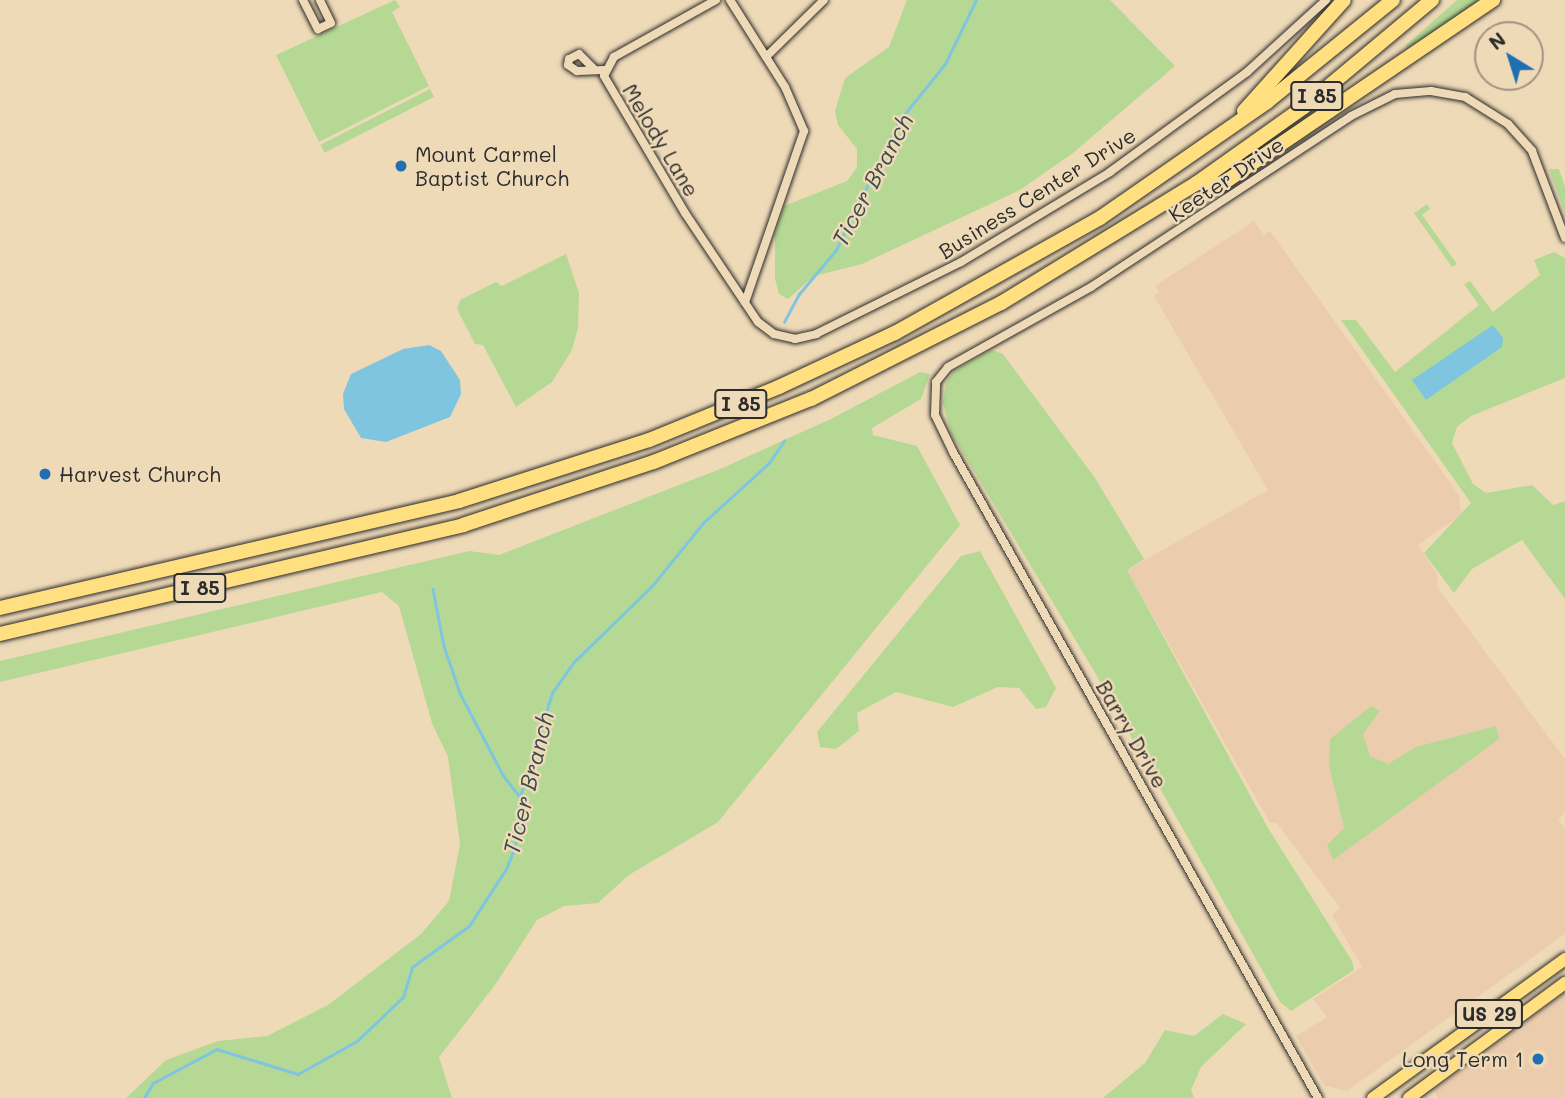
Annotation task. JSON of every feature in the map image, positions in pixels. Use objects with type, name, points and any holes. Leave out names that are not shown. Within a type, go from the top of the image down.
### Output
[{"type":"highway","points":[[1224,134],[1344,0]]},
{"type":"highway","name":"I 85","points":[[0,608],[459,500],[684,427],[850,355],[982,287],[1100,218],[1224,134],[1393,0]]},
{"type":"highway","name":"I 85","points":[[0,634],[438,531],[561,495],[691,449],[811,399],[942,335],[1059,270],[1197,183],[1304,107],[1432,0]]},
{"type":"highway","points":[[1197,183],[1222,184],[1493,0]]},
{"type":"main road","name":"US 29","points":[[1373,1098],[1565,959]]},
{"type":"main road","name":"US 29","points":[[1409,1098],[1565,984]]},
{"type":"street","points":[[303,0],[318,29],[331,23],[320,0]]},
{"type":"street","name":"Melody Lane","points":[[716,0],[614,57],[604,70],[606,83],[645,148],[745,302]]},
{"type":"street","points":[[730,0],[800,115],[804,138],[745,302]]},
{"type":"street","points":[[766,57],[824,0]]},
{"type":"street","name":"Business Center Drive","points":[[745,302],[774,334],[805,338],[961,262],[1110,172],[1194,113],[1247,72],[1326,0]]},
{"type":"street","points":[[594,69],[604,70]]},
{"type":"street","name":"Keeter Drive","points":[[936,382],[948,367],[1091,287],[1351,116],[1395,94],[1431,91],[1465,97],[1508,124],[1532,151],[1565,238]]},
{"type":"street","name":"Barry Drive","points":[[936,382],[934,415],[953,453],[1318,1098]]},
{"type":"shaded area","points":[[1254,221],[1264,235],[1270,231],[1459,495],[1461,515],[1418,545],[1438,575],[1437,587],[1565,759],[1565,813],[1558,819],[1565,829],[1565,934],[1347,1091],[1325,1086],[1296,1036],[1327,1017],[1313,999],[1362,967],[1332,915],[1340,908],[1277,823],[1270,823],[1127,570],[1268,490],[1154,296],[1159,292],[1155,286]]},
{"type":"shaded area","points":[[1565,993],[1565,1098],[1438,1098],[1434,1090]]},
{"type":"green space","points":[[395,0],[400,7],[392,12],[429,86],[319,142],[276,55]]},
{"type":"green space","points":[[907,0],[1110,0],[1175,66],[1073,153],[1020,190],[862,264],[814,276],[788,299],[779,294],[775,279],[775,234],[784,206],[847,181],[857,167],[857,149],[838,125],[835,111],[845,78],[889,47]]},
{"type":"green space","points":[[1457,0],[1484,0],[1407,49],[1406,45]]},
{"type":"green space","points":[[430,89],[434,97],[324,153],[320,145]]},
{"type":"green space","points":[[1549,169],[1559,169],[1565,187],[1565,213]]},
{"type":"green space","points":[[1427,204],[1430,209],[1422,215],[1457,264],[1452,267],[1414,213]]},
{"type":"green space","points":[[1554,252],[1565,258],[1565,378],[1471,416],[1457,427],[1452,443],[1473,484],[1486,493],[1532,485],[1553,505],[1565,501],[1565,599],[1522,540],[1472,569],[1454,593],[1424,553],[1471,503],[1341,320],[1356,320],[1395,372],[1479,305],[1464,284],[1470,281],[1493,312],[1540,275],[1534,260]]},
{"type":"green space","points":[[566,254],[579,293],[578,328],[572,350],[552,382],[516,407],[483,345],[475,344],[457,309],[460,300],[496,282],[502,286]]},
{"type":"green space","points":[[992,350],[1003,354],[1095,478],[1144,559],[1127,570],[1268,828],[1352,961],[1354,970],[1291,1011],[1280,1002],[1094,671],[951,433],[943,403],[946,383],[954,371]]},
{"type":"green space","points":[[920,372],[930,374],[921,399],[872,428],[873,435],[917,446],[960,525],[718,822],[629,875],[598,903],[564,906],[537,920],[495,985],[439,1057],[452,1098],[126,1098],[166,1060],[218,1041],[267,1036],[328,1005],[421,934],[449,901],[460,844],[448,757],[432,723],[399,606],[382,592],[0,682],[0,661],[469,551],[499,555],[720,469],[831,419]]},
{"type":"green space","points":[[980,551],[1056,688],[1046,707],[1036,709],[1019,688],[998,687],[953,707],[896,692],[857,713],[859,731],[836,749],[820,747],[817,732],[961,556]]},
{"type":"green space","points":[[1371,706],[1380,711],[1363,734],[1370,756],[1388,764],[1416,747],[1496,726],[1499,739],[1333,860],[1327,845],[1344,828],[1329,765],[1330,739]]},
{"type":"green space","points":[[1223,1014],[1246,1024],[1201,1067],[1191,1090],[1194,1098],[1103,1098],[1145,1063],[1165,1030],[1194,1036]]},
{"type":"water","points":[[1493,325],[1503,338],[1502,347],[1426,400],[1412,380]]},
{"type":"water","points":[[429,345],[441,351],[460,380],[461,394],[450,417],[386,442],[361,438],[344,409],[343,394],[351,374],[403,349]]},
{"type":"waterway","name":"Ticer Branch","points":[[784,322],[799,294],[836,250],[899,121],[945,64],[976,0]]},
{"type":"waterway","name":"Ticer Branch","points":[[144,1098],[153,1083],[217,1049],[298,1074],[357,1041],[403,997],[412,967],[469,926],[506,869],[515,847],[520,797],[552,693],[574,662],[652,586],[703,523],[769,463],[784,441]]},
{"type":"waterway","points":[[433,589],[444,646],[460,693],[503,775],[520,797]]},
{"type":"place","name":"Mount Carmel Baptist Church","points":[[401,166]]},
{"type":"place","name":"Harvest Church","points":[[45,474]]},
{"type":"place","name":"Long Term 1","points":[[1538,1059]]}]
